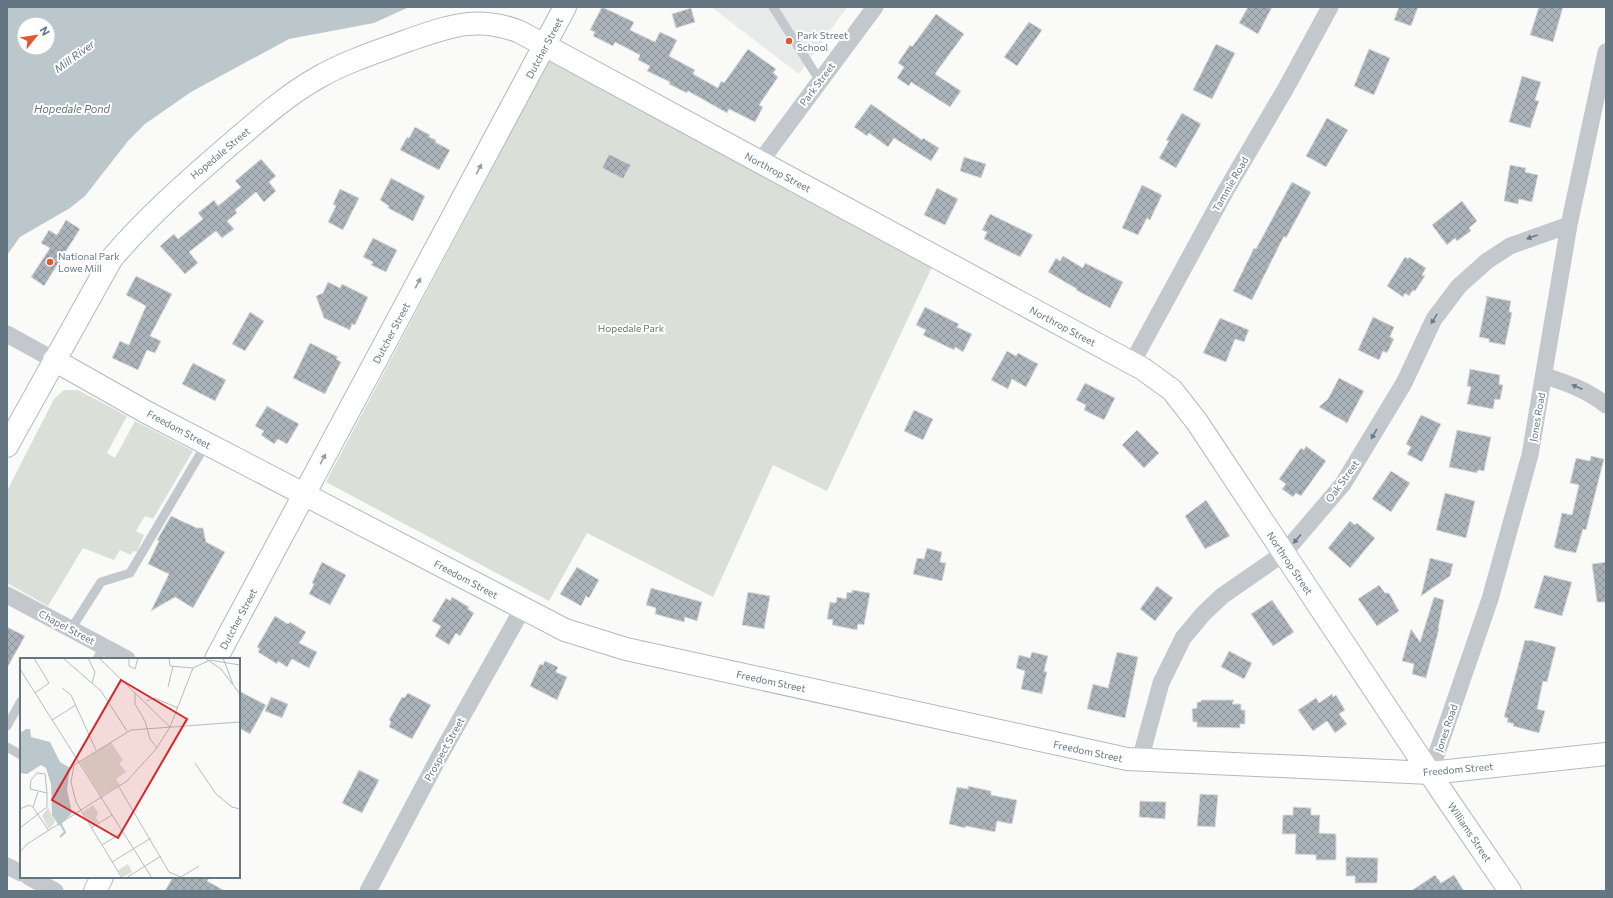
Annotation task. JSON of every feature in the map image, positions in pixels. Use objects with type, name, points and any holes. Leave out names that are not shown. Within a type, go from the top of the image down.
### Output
[{"type":"street","name":"Dutcher Street","points":[[217,658],[546,46],[565,7]]},
{"type":"street","name":"Park Street","points":[[760,162],[875,7]]},
{"type":"street","name":"Tammie Road","points":[[1132,363],[1225,192],[1286,88],[1330,7]]},
{"type":"street","name":"Hopedale Street","points":[[7,446],[112,258],[134,232],[188,180],[273,108],[297,90],[321,76],[356,61],[435,31],[469,23],[484,22],[504,25],[546,46]]},
{"type":"street","name":"Northrop Street","points":[[546,46],[1132,363],[1160,380],[1184,404],[1430,773]]},
{"type":"street","name":"Jones Road","points":[[1430,773],[1492,591],[1530,455],[1545,376],[1569,225],[1606,52]]},
{"type":"street","name":"Oak Street","points":[[1140,760],[1161,684],[1183,638],[1203,614],[1222,596],[1284,553],[1343,484],[1404,383],[1434,319],[1459,286],[1487,261],[1510,246],[1569,225]]},
{"type":"street","name":"Freedom Street","points":[[7,334],[206,444],[573,634],[626,649],[1127,759],[1430,773],[1606,754]]},
{"type":"street","points":[[1545,376],[1580,388],[1606,405]]},
{"type":"street","name":"Chapel Street","points":[[7,595],[71,629],[101,653],[123,658]]},
{"type":"street","name":"Prospect Street","points":[[368,891],[438,758],[523,608]]},
{"type":"street","name":"Williams Street","points":[[1430,773],[1510,891]]},
{"type":"street","points":[[7,866],[20,872]]},
{"type":"street","points":[[31,878],[55,891]]},
{"type":"street","points":[[95,891],[102,878]]},
{"type":"lane","points":[[773,7],[820,81]]},
{"type":"lane","points":[[71,629],[101,582],[130,573],[206,444]]},
{"type":"lane","points":[[7,726],[11,710],[20,702]]},
{"type":"lane","points":[[7,747],[20,754]]},
{"type":"shaded area","name":"Park Street School","points":[[711,7],[847,7],[799,74]]},
{"type":"green space","name":"Hopedale Park","points":[[549,61],[933,265],[827,491],[773,465],[713,597],[587,533],[549,601],[326,482]]},
{"type":"green space","points":[[64,390],[78,390],[127,416],[107,453],[115,458],[135,421],[193,451],[153,519],[145,516],[136,531],[144,535],[137,552],[133,551],[131,555],[120,550],[114,560],[83,548],[48,606],[7,583],[7,491],[54,399]]},
{"type":"water","name":"Hopedale Pond","points":[[7,7],[409,7],[374,23],[289,39],[191,92],[145,124],[128,141],[85,196],[70,208],[20,237],[7,255]]},
{"type":"building","points":[[602,7],[634,22],[630,30],[655,42],[660,32],[677,40],[669,56],[695,70],[693,74],[718,88],[721,81],[724,83],[748,49],[776,69],[773,73],[778,77],[759,105],[763,107],[755,122],[729,109],[727,113],[688,91],[687,93],[669,84],[670,82],[647,71],[650,66],[638,60],[640,55],[615,42],[613,46],[593,36],[595,32],[590,30]]},
{"type":"building","points":[[1248,7],[1272,7],[1258,34],[1239,23]]},
{"type":"building","points":[[1399,7],[1418,7],[1411,26],[1394,20]]},
{"type":"building","points":[[1539,7],[1563,7],[1553,42],[1530,35]]},
{"type":"building","points":[[691,8],[695,22],[676,28],[672,14]]},
{"type":"building","points":[[936,14],[964,34],[935,74],[961,91],[950,107],[911,82],[909,86],[897,78],[904,67],[898,63],[910,45],[912,47]]},
{"type":"building","points":[[1029,22],[1042,30],[1017,66],[1004,57]]},
{"type":"building","points":[[1216,44],[1235,53],[1212,99],[1193,90]]},
{"type":"building","points":[[1369,49],[1390,58],[1374,95],[1354,86]]},
{"type":"building","points":[[1522,76],[1541,82],[1535,100],[1539,101],[1530,128],[1509,122]]},
{"type":"building","points":[[871,104],[922,140],[923,138],[939,148],[931,161],[894,138],[888,147],[869,133],[867,136],[854,127]]},
{"type":"building","points":[[1182,113],[1201,124],[1176,168],[1159,158],[1169,141],[1166,140]]},
{"type":"building","points":[[1327,118],[1348,130],[1326,167],[1306,156]]},
{"type":"building","points":[[415,127],[430,135],[429,137],[436,140],[435,142],[450,150],[439,170],[400,150],[407,137],[409,138]]},
{"type":"building","points":[[609,154],[631,165],[623,179],[602,168]]},
{"type":"building","points":[[964,157],[986,164],[981,178],[960,171]]},
{"type":"building","points":[[261,159],[276,176],[269,182],[276,191],[264,202],[256,192],[235,210],[237,213],[227,221],[234,229],[222,238],[216,231],[189,252],[198,263],[185,274],[160,246],[174,234],[178,239],[203,219],[198,213],[214,200],[218,206],[241,187],[235,181]]},
{"type":"building","points":[[1510,165],[1526,168],[1525,172],[1538,175],[1532,202],[1519,199],[1518,204],[1504,201]]},
{"type":"building","points":[[391,178],[425,196],[413,221],[388,208],[389,206],[380,200]]},
{"type":"building","points":[[1292,182],[1311,192],[1286,238],[1284,236],[1252,300],[1233,291],[1254,248],[1256,249]]},
{"type":"building","points":[[1142,185],[1162,195],[1150,220],[1147,218],[1138,235],[1122,228]]},
{"type":"building","points":[[937,188],[958,199],[945,225],[924,215]]},
{"type":"building","points":[[340,189],[359,198],[343,230],[328,222],[336,206],[333,204]]},
{"type":"building","points":[[1462,201],[1477,221],[1469,228],[1471,231],[1457,241],[1455,238],[1447,245],[1432,225]]},
{"type":"building","points":[[990,214],[1033,235],[1020,257],[984,239],[987,232],[982,230]]},
{"type":"building","name":"National Park Lowe Mill","points":[[66,220],[80,229],[44,286],[31,277],[50,248],[41,243],[49,230],[57,235]]},
{"type":"building","points":[[373,238],[397,250],[386,272],[371,265],[373,262],[363,257]]},
{"type":"building","points":[[1063,256],[1083,268],[1085,263],[1123,282],[1110,308],[1076,290],[1077,289],[1048,272],[1056,258],[1060,261]]},
{"type":"building","points":[[1405,257],[1408,259],[1409,257],[1426,268],[1422,275],[1425,276],[1415,291],[1413,290],[1409,296],[1405,293],[1403,297],[1387,286]]},
{"type":"building","points":[[136,276],[172,294],[150,336],[161,341],[155,353],[147,350],[138,370],[112,358],[120,341],[129,345],[146,306],[126,295]]},
{"type":"building","points":[[328,282],[340,288],[342,284],[368,297],[355,325],[352,324],[350,330],[324,318],[316,296],[323,293]]},
{"type":"building","points":[[1485,296],[1511,301],[1509,311],[1512,313],[1505,345],[1489,342],[1489,339],[1479,337],[1487,298]]},
{"type":"building","points":[[925,307],[959,324],[957,327],[972,334],[963,352],[955,347],[954,350],[923,335],[926,330],[916,325]]},
{"type":"building","points":[[250,312],[264,321],[245,351],[232,344]]},
{"type":"building","points":[[1373,317],[1394,327],[1390,337],[1394,339],[1387,353],[1383,351],[1379,360],[1358,350]]},
{"type":"building","points":[[1220,318],[1249,330],[1244,342],[1235,339],[1226,362],[1203,353]]},
{"type":"building","points":[[310,343],[338,357],[336,359],[341,362],[325,394],[293,378]]},
{"type":"building","points":[[1007,351],[1016,356],[1018,353],[1038,364],[1026,387],[1012,379],[1008,389],[991,380]]},
{"type":"building","points":[[193,363],[226,380],[215,401],[182,384]]},
{"type":"building","points":[[1470,369],[1500,375],[1499,384],[1503,385],[1500,400],[1495,399],[1493,409],[1467,404],[1471,387],[1467,386]]},
{"type":"building","points":[[1339,378],[1364,391],[1347,423],[1319,407],[1328,399]]},
{"type":"building","points":[[1085,383],[1115,398],[1104,420],[1084,410],[1086,405],[1076,400]]},
{"type":"building","points":[[267,406],[299,424],[287,444],[278,439],[274,444],[261,435],[264,431],[255,426]]},
{"type":"building","points":[[914,410],[933,419],[923,440],[904,431]]},
{"type":"building","points":[[1421,415],[1441,424],[1422,462],[1407,454],[1411,447],[1406,444]]},
{"type":"building","points":[[1137,430],[1159,453],[1144,468],[1122,445]]},
{"type":"building","points":[[1457,430],[1491,437],[1484,471],[1478,470],[1477,473],[1449,467]]},
{"type":"building","points":[[1306,446],[1326,461],[1301,496],[1296,493],[1293,497],[1282,489],[1286,484],[1279,479],[1301,448],[1304,450]]},
{"type":"building","points":[[1591,456],[1604,459],[1586,530],[1583,529],[1576,553],[1558,549],[1554,547],[1562,513],[1572,515],[1579,485],[1570,483],[1576,458],[1590,461]]},
{"type":"building","points":[[1391,471],[1410,483],[1391,512],[1372,499]]},
{"type":"building","points":[[1445,493],[1475,501],[1466,538],[1436,530]]},
{"type":"building","points":[[1206,500],[1230,536],[1205,549],[1185,516]]},
{"type":"building","points":[[171,516],[197,528],[203,528],[206,542],[225,552],[193,608],[175,597],[151,611],[169,574],[148,564],[159,541],[157,540]]},
{"type":"building","points":[[1350,521],[1355,525],[1357,523],[1375,538],[1350,568],[1328,548]]},
{"type":"building","points":[[927,548],[942,552],[940,562],[946,563],[942,581],[913,574],[917,558],[924,559]]},
{"type":"building","points":[[1430,558],[1453,564],[1450,576],[1421,596]]},
{"type":"building","points":[[322,562],[346,575],[330,605],[309,594],[314,584],[312,583]]},
{"type":"building","points":[[1606,562],[1606,602],[1597,602],[1592,564]]},
{"type":"building","points":[[577,567],[599,580],[589,598],[586,596],[581,606],[560,594]]},
{"type":"building","points":[[1544,575],[1572,582],[1562,616],[1534,608]]},
{"type":"building","points":[[1379,585],[1385,593],[1389,593],[1399,611],[1377,626],[1358,599]]},
{"type":"building","points":[[1157,586],[1173,598],[1155,621],[1140,609]]},
{"type":"building","points":[[651,588],[702,602],[697,621],[685,617],[684,622],[655,614],[656,608],[646,605]]},
{"type":"building","points":[[852,590],[870,593],[864,625],[858,624],[857,630],[832,625],[833,620],[827,619],[830,602],[836,603],[837,597],[846,599],[847,592],[852,593]]},
{"type":"building","points":[[748,592],[770,596],[764,629],[742,625]]},
{"type":"building","points":[[452,597],[469,607],[468,609],[474,613],[460,636],[456,633],[449,645],[435,636],[441,626],[432,621],[446,598],[450,601]]},
{"type":"building","points":[[1434,597],[1444,600],[1439,629],[1426,678],[1412,674],[1414,664],[1402,661],[1411,629],[1420,642]]},
{"type":"building","points":[[1272,600],[1294,632],[1273,646],[1251,614]]},
{"type":"building","points":[[275,616],[288,624],[290,622],[306,632],[299,643],[317,652],[309,668],[292,659],[287,667],[278,661],[277,664],[258,652],[260,649],[257,647]]},
{"type":"building","points":[[7,627],[25,636],[7,668]]},
{"type":"building","points":[[1525,640],[1556,647],[1547,682],[1543,681],[1537,709],[1545,711],[1539,733],[1513,726],[1514,724],[1507,722],[1508,718],[1504,717]]},
{"type":"building","points":[[1229,651],[1252,663],[1244,679],[1221,667]]},
{"type":"building","points":[[1032,652],[1048,656],[1044,671],[1047,672],[1042,694],[1021,689],[1025,671],[1016,668],[1019,655],[1030,658]]},
{"type":"building","points":[[1117,652],[1138,657],[1125,718],[1087,709],[1093,684],[1108,688]]},
{"type":"building","points":[[545,661],[558,667],[556,672],[567,677],[557,700],[530,686],[540,664],[543,665]]},
{"type":"building","points":[[240,692],[266,705],[250,734],[240,729]]},
{"type":"building","points":[[408,693],[431,705],[412,739],[389,727],[391,722],[389,720],[402,697],[404,698]]},
{"type":"building","points":[[1332,694],[1333,697],[1336,695],[1345,710],[1339,714],[1347,724],[1335,733],[1327,721],[1313,731],[1298,710],[1316,698],[1319,703]]},
{"type":"building","points":[[271,697],[288,704],[282,718],[265,711]]},
{"type":"building","points":[[1201,700],[1234,700],[1232,704],[1241,704],[1241,710],[1245,710],[1245,724],[1240,724],[1240,728],[1197,727],[1197,722],[1193,722],[1192,709],[1197,708],[1197,702],[1201,702]]},
{"type":"building","points":[[359,770],[379,780],[362,813],[342,803]]},
{"type":"building","points":[[968,786],[991,791],[991,795],[1017,800],[1012,824],[997,821],[995,832],[949,824],[957,787],[968,789]]},
{"type":"building","points":[[1200,794],[1218,795],[1215,827],[1197,826]]},
{"type":"building","points":[[1140,801],[1166,802],[1165,819],[1139,817]]},
{"type":"building","points":[[1293,807],[1311,808],[1311,815],[1320,815],[1319,833],[1336,834],[1336,860],[1316,860],[1316,855],[1295,854],[1296,834],[1282,834],[1283,815],[1293,815]]},
{"type":"building","points":[[1346,857],[1378,858],[1377,883],[1355,883],[1355,876],[1346,876]]},
{"type":"building","points":[[1435,875],[1441,883],[1454,875],[1464,891],[1411,891]]},
{"type":"building","points":[[172,878],[209,878],[207,881],[225,891],[165,891]]},
{"type":"place","name":"Park Street School","points":[[789,41]]},
{"type":"place","name":"National Park Lowe Mill","points":[[50,262]]},
{"type":"water label","name":"Mill River","points":[[74,56]]}]
